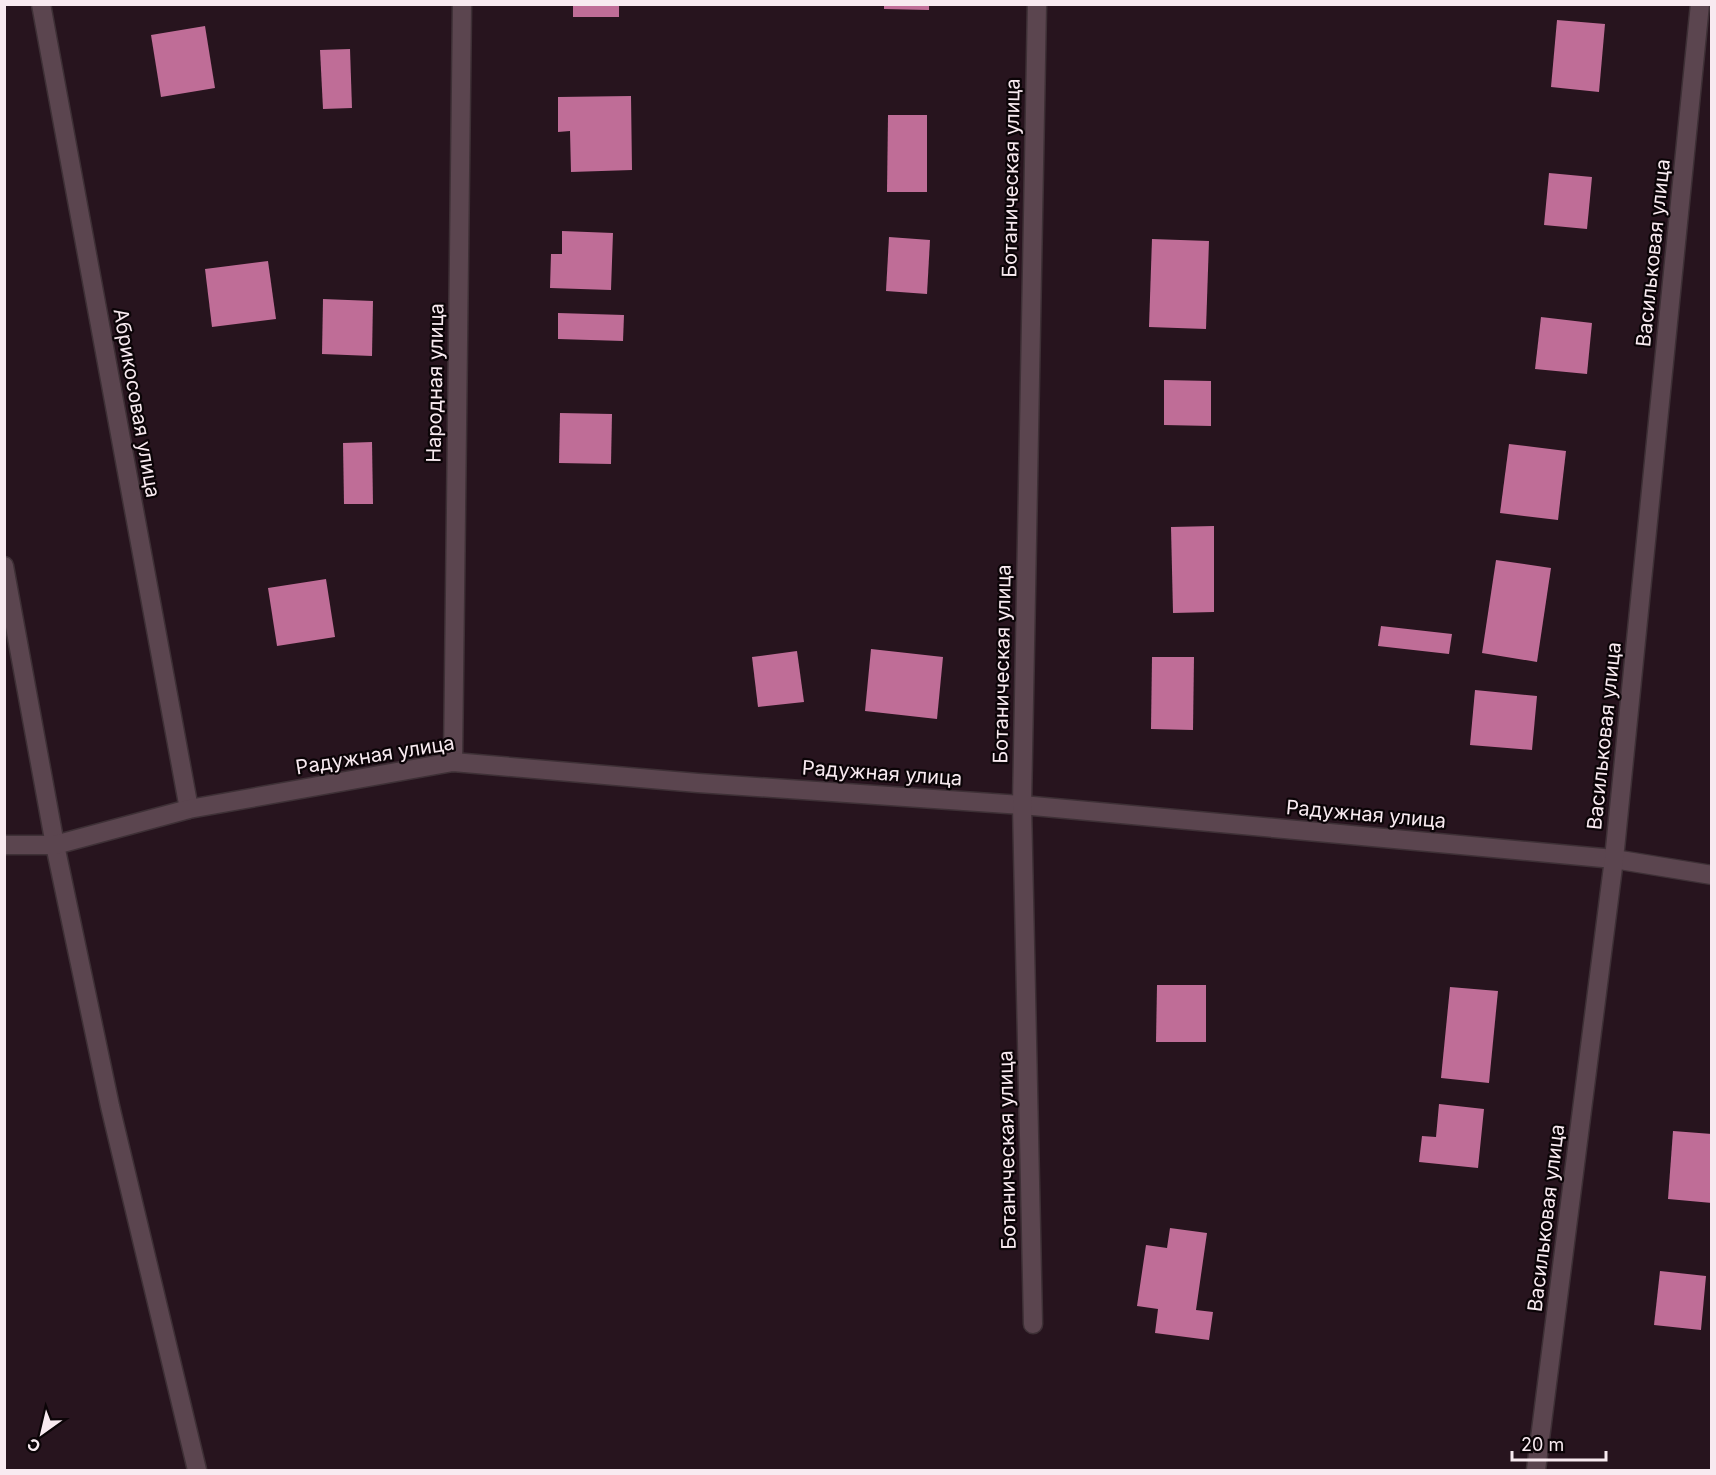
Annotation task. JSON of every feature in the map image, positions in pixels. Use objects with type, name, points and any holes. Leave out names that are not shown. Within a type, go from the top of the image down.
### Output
[{"type":"street","name":"Абрикосовая улица","points":[[41,4],[189,809]]},
{"type":"street","name":"Народная улица","points":[[453,762],[462,4]]},
{"type":"street","name":"Ботаническая улица","points":[[1033,1324],[1022,805],[1037,4]]},
{"type":"street","name":"Васильковая улица","points":[[1536,1470],[1614,859],[1700,4]]},
{"type":"street","points":[[4,566],[55,845],[110,1106],[197,1470]]},
{"type":"street","name":"Радужная улица","points":[[4,845],[55,845],[189,809],[453,762],[709,784],[1022,805],[1614,859],[1712,875]]},
{"type":"building","points":[[573,4],[619,4],[619,17],[573,17]]},
{"type":"building","points":[[884,4],[929,4],[929,10],[884,9]]},
{"type":"building","points":[[1557,20],[1605,24],[1599,92],[1551,87]]},
{"type":"building","points":[[205,26],[215,88],[161,97],[151,35]]},
{"type":"building","points":[[350,49],[352,108],[323,109],[320,50]]},
{"type":"building","points":[[631,96],[632,170],[571,172],[570,131],[558,132],[558,97]]},
{"type":"building","points":[[888,115],[927,115],[927,192],[887,192]]},
{"type":"building","points":[[1549,173],[1592,177],[1587,229],[1544,225]]},
{"type":"building","points":[[562,231],[613,233],[611,290],[550,288],[551,254],[562,254]]},
{"type":"building","points":[[889,237],[930,240],[927,294],[886,291]]},
{"type":"building","points":[[1152,239],[1209,241],[1206,329],[1149,327]]},
{"type":"building","points":[[268,261],[276,319],[212,327],[205,269]]},
{"type":"building","points":[[323,299],[373,301],[372,356],[322,354]]},
{"type":"building","points":[[558,313],[624,315],[623,341],[558,339]]},
{"type":"building","points":[[1541,317],[1592,323],[1587,374],[1535,369]]},
{"type":"building","points":[[1164,380],[1211,381],[1211,426],[1164,425]]},
{"type":"building","points":[[560,413],[612,414],[611,464],[559,463]]},
{"type":"building","points":[[372,442],[373,504],[344,504],[343,443]]},
{"type":"building","points":[[1509,444],[1566,451],[1558,520],[1500,513]]},
{"type":"building","points":[[1214,526],[1214,612],[1173,613],[1171,527]]},
{"type":"building","points":[[1496,560],[1551,568],[1537,662],[1482,653]]},
{"type":"building","points":[[326,579],[335,637],[277,646],[268,588]]},
{"type":"building","points":[[1381,626],[1452,634],[1449,654],[1378,646]]},
{"type":"building","points":[[871,649],[943,657],[937,719],[865,711]]},
{"type":"building","points":[[797,651],[804,702],[758,707],[752,657]]},
{"type":"building","points":[[1152,657],[1194,657],[1193,730],[1151,729]]},
{"type":"building","points":[[1475,690],[1537,696],[1532,750],[1470,745]]},
{"type":"building","points":[[1157,985],[1206,985],[1206,1042],[1156,1042]]},
{"type":"building","points":[[1450,987],[1498,991],[1489,1083],[1441,1078]]},
{"type":"building","points":[[1439,1104],[1484,1109],[1478,1168],[1419,1162],[1422,1136],[1436,1137]]},
{"type":"building","points":[[1673,1131],[1712,1134],[1712,1203],[1668,1199]]},
{"type":"building","points":[[1170,1228],[1207,1233],[1196,1310],[1213,1312],[1209,1340],[1155,1333],[1158,1309],[1137,1306],[1146,1245],[1167,1248]]},
{"type":"building","points":[[1660,1271],[1706,1276],[1701,1330],[1654,1325]]}]
